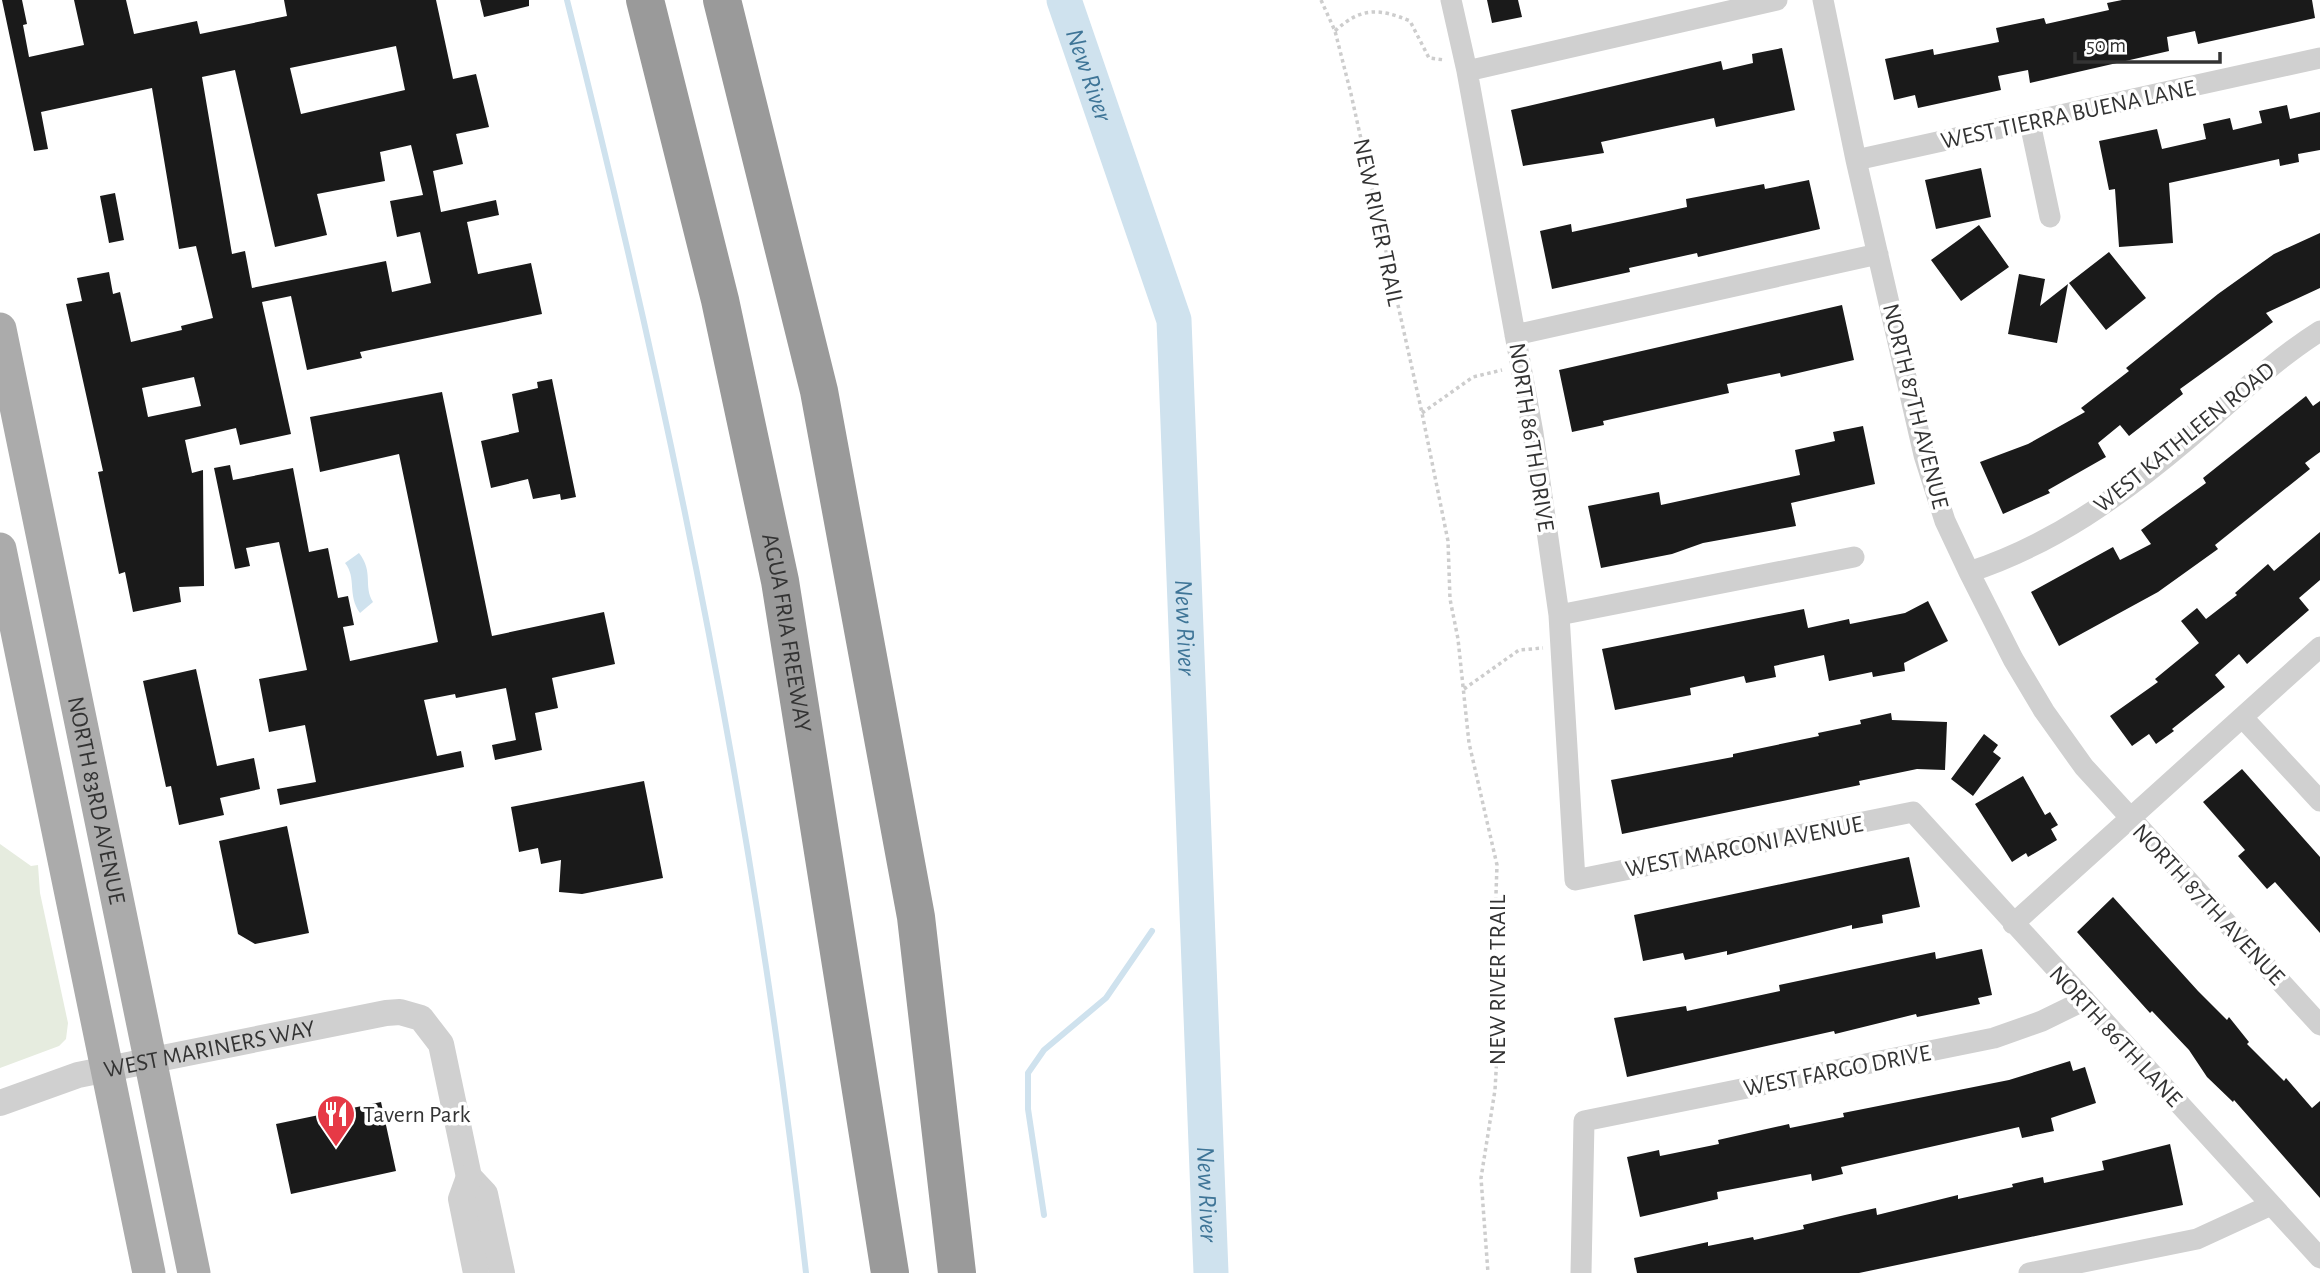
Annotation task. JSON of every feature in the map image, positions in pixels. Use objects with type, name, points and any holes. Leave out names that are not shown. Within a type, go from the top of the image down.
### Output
[{"type":"highway","name":"AGUA FRIA FREEWAY","points":[[645,0],[720,300],[780,581],[890,1273]]},
{"type":"highway","points":[[722,0],[819,391],[911,890],[957,1273]]},
{"type":"highway","points":[[815,791],[863,1273]]},
{"type":"main road","name":"NORTH 83RD AVENUE","points":[[0,329],[194,1273]]},
{"type":"main road","name":"NORTH 83RD AVENUE","points":[[0,549],[149,1273]]},
{"type":"street","name":"NORTH 86TH DRIVE","points":[[1451,0],[1516,335],[1559,615],[1575,880]]},
{"type":"street","points":[[1465,63],[1777,0]]},
{"type":"street","name":"NORTH 87TH AVENUE","points":[[1823,0],[1856,160],[1924,454],[1945,521],[1969,572],[2013,659],[2044,710],[2084,767],[2320,1025]]},
{"type":"street","name":"WEST TIERRA BUENA LANE","points":[[1856,160],[2320,58]]},
{"type":"street","points":[[2030,123],[2050,216]]},
{"type":"street","points":[[1516,335],[1878,254]]},
{"type":"street","name":"WEST KATHLEEN ROAD","points":[[1969,572],[2001,561],[2069,528],[2135,483],[2249,384],[2320,331]]},
{"type":"street","points":[[1559,615],[1854,557]]},
{"type":"street","points":[[2013,923],[2131,820],[2320,647]]},
{"type":"street","points":[[2243,718],[2320,801]]},
{"type":"street","name":"WEST MARCONI AVENUE","points":[[1575,880],[1913,813]]},
{"type":"street","name":"NORTH 86TH LANE","points":[[1913,813],[2320,1258]]},
{"type":"street","name":"WEST FARGO DRIVE","points":[[1581,1273],[1584,1121],[1994,1038],[2042,1021],[2085,1000]]},
{"type":"street","name":"WEST MARINERS WAY","points":[[0,1103],[53,1082],[107,1069],[400,1012],[422,1018],[436,1033],[445,1056],[469,1177]]},
{"type":"street","points":[[476,1273],[461,1199],[469,1177],[485,1194],[502,1273]]},
{"type":"street","points":[[2029,1273],[2197,1239],[2271,1205]]},
{"type":"path","name":"NEW RIVER TRAIL","points":[[1321,0],[1335,31],[1422,413],[1447,541],[1450,599],[1464,689],[1469,743],[1497,864],[1494,951],[1499,1037],[1495,1090],[1481,1178],[1488,1273]]},
{"type":"path","points":[[1335,31],[1363,13],[1385,10],[1410,21],[1429,58],[1465,63]]},
{"type":"path","points":[[1422,413],[1474,377],[1521,366]]},
{"type":"path","points":[[1464,689],[1519,650],[1561,647]]},
{"type":"shaded area","points":[[0,844],[31,866],[38,865],[40,893],[68,1023],[66,1039],[59,1046],[0,1068]]},
{"type":"water","points":[[359,553],[366,566],[373,602],[360,613],[354,600],[351,575],[345,563]]},
{"type":"building","points":[[2,0],[22,0],[29,57],[84,45],[74,0],[126,0],[134,34],[197,21],[200,34],[287,16],[284,0],[436,0],[453,79],[476,74],[489,127],[456,134],[463,164],[433,171],[441,212],[496,200],[499,215],[467,222],[478,274],[531,263],[542,314],[360,352],[362,358],[307,370],[291,296],[262,302],[291,434],[240,445],[236,428],[185,440],[192,473],[203,470],[204,586],[179,587],[181,602],[133,612],[125,572],[119,574],[98,472],[103,471],[66,304],[82,301],[77,278],[109,272],[113,294],[120,292],[131,342],[182,330],[181,326],[213,318],[196,246],[179,249],[152,88],[41,112],[48,149],[34,151]],"holes":[[[396,46],[405,90],[301,114],[290,68]],[[235,70],[275,247],[327,235],[317,194],[385,181],[380,152],[411,145],[423,195],[390,201],[397,237],[420,232],[431,283],[392,292],[386,261],[252,288],[245,251],[232,254],[202,77]],[[194,377],[201,406],[148,417],[142,388]]]},
{"type":"building","points":[[480,0],[529,0],[529,6],[484,17]]},
{"type":"building","points":[[1487,0],[1518,0],[1522,17],[1492,23]]},
{"type":"building","points":[[2122,0],[2312,0],[2315,18],[2198,44],[2195,31],[2167,37],[2169,51],[2030,83],[2028,70],[1998,76],[2001,90],[1918,108],[1915,95],[1894,100],[1885,59],[1933,49],[1934,55],[1999,42],[1996,28],[2044,18],[2046,24],[2109,10],[2107,3]]},
{"type":"building","points":[[1782,48],[1795,110],[1716,127],[1714,118],[1601,142],[1604,153],[1523,166],[1511,110],[1721,61],[1723,70],[1753,63],[1752,54]]},
{"type":"building","points":[[2287,105],[2290,119],[2320,112],[2320,150],[2298,154],[2299,162],[2280,166],[2279,159],[2169,183],[2173,243],[2119,247],[2115,189],[2109,190],[2099,141],[2157,129],[2162,149],[2206,139],[2203,124],[2230,118],[2233,130],[2262,123],[2259,111]]},
{"type":"building","points":[[1981,168],[1991,217],[1936,229],[1925,180]]},
{"type":"building","points":[[1809,180],[1820,229],[1698,257],[1697,253],[1629,268],[1630,272],[1552,289],[1540,231],[1571,224],[1572,232],[1687,207],[1686,199],[1764,184],[1765,189]]},
{"type":"building","points":[[115,193],[124,240],[109,243],[100,196]]},
{"type":"building","points":[[1979,225],[2009,267],[1961,301],[1931,260]]},
{"type":"building","points":[[2320,233],[2320,288],[2266,313],[2273,322],[2180,389],[2183,394],[2129,436],[2120,425],[2098,443],[2106,457],[2048,490],[2050,493],[2003,514],[1980,462],[2028,444],[2085,412],[2081,408],[2129,371],[2126,368],[2218,294],[2274,254]]},
{"type":"building","points":[[2109,252],[2146,298],[2106,330],[2069,283]]},
{"type":"building","points":[[2019,274],[2045,279],[2040,306],[2068,284],[2057,343],[2008,334]]},
{"type":"building","points":[[1842,305],[1854,360],[1781,377],[1780,373],[1727,384],[1729,393],[1603,421],[1604,425],[1572,432],[1559,370]]},
{"type":"building","points":[[552,379],[576,497],[561,500],[560,494],[533,499],[528,479],[491,488],[481,441],[519,432],[512,394],[538,388],[537,382]]},
{"type":"building","points":[[442,392],[492,636],[604,612],[615,664],[552,678],[558,708],[535,713],[542,750],[495,760],[492,745],[516,740],[506,688],[456,698],[455,694],[424,700],[437,756],[461,751],[464,767],[280,805],[277,789],[316,782],[305,725],[269,732],[259,679],[307,670],[279,542],[246,548],[250,566],[235,569],[214,468],[230,465],[233,480],[293,468],[309,552],[328,548],[338,598],[348,596],[354,625],[343,627],[350,661],[438,642],[399,454],[320,472],[310,417]]},
{"type":"building","points":[[2306,396],[2313,406],[2320,401],[2320,452],[2305,463],[2310,469],[2215,545],[2218,549],[2158,592],[2059,646],[2031,592],[2113,547],[2120,560],[2151,544],[2141,530],[2206,483],[2203,478]]},
{"type":"building","points":[[1863,426],[1875,484],[1791,503],[1796,526],[1703,543],[1672,554],[1601,568],[1588,506],[1659,492],[1661,505],[1800,475],[1795,450],[1835,441],[1833,432]]},
{"type":"building","points":[[2320,532],[2320,580],[2299,598],[2309,610],[2247,664],[2239,654],[2215,675],[2225,687],[2172,729],[2174,731],[2156,744],[2149,734],[2132,746],[2110,716],[2158,682],[2155,679],[2199,643],[2181,621],[2197,608],[2206,619],[2237,595],[2235,593],[2268,564],[2274,571]]},
{"type":"building","points":[[1928,601],[1948,641],[1904,663],[1905,671],[1873,677],[1872,672],[1829,681],[1824,655],[1774,666],[1776,677],[1746,683],[1744,676],[1690,688],[1691,695],[1615,710],[1602,649],[1804,609],[1808,628],[1849,619],[1850,624],[1905,613]]},
{"type":"building","points":[[196,669],[217,766],[254,758],[260,789],[220,798],[224,815],[179,825],[171,786],[166,787],[143,681]]},
{"type":"building","points":[[1891,713],[1892,720],[1947,722],[1945,770],[1917,769],[1859,781],[1860,785],[1622,834],[1611,780],[1733,757],[1733,754],[1819,736],[1818,733],[1861,724],[1860,720]]},
{"type":"building","points":[[1984,734],[1998,745],[1993,752],[2001,758],[1973,796],[1951,779]]},
{"type":"building","points":[[2242,769],[2320,857],[2320,933],[2275,882],[2267,889],[2238,856],[2245,850],[2203,802]]},
{"type":"building","points":[[2023,776],[2045,815],[2050,812],[2058,825],[2051,829],[2057,840],[2028,857],[2026,853],[2012,862],[1975,804]]},
{"type":"building","points":[[644,781],[663,878],[582,894],[559,892],[561,860],[541,864],[538,848],[519,852],[511,807]]},
{"type":"building","points":[[287,826],[309,933],[255,944],[238,934],[219,841]]},
{"type":"building","points":[[1909,857],[1920,907],[1882,915],[1883,923],[1852,929],[1852,925],[1727,955],[1727,951],[1685,960],[1683,953],[1643,961],[1634,915]]},
{"type":"building","points":[[2113,897],[2198,991],[2227,1020],[2229,1017],[2249,1042],[2247,1044],[2284,1081],[2286,1078],[2312,1108],[2320,1101],[2320,1198],[2234,1100],[2233,1102],[2207,1077],[2189,1050],[2152,1011],[2150,1013],[2077,932]]},
{"type":"building","points":[[1982,949],[1992,995],[1978,998],[1980,1004],[1917,1017],[1916,1014],[1835,1034],[1834,1031],[1627,1077],[1614,1018],[1686,1006],[1687,1011],[1780,991],[1779,985],[1935,952],[1936,959]]},
{"type":"building","points":[[2070,1061],[2073,1071],[2085,1067],[2096,1103],[2051,1118],[2054,1131],[2022,1138],[2019,1127],[1841,1167],[1843,1174],[1812,1181],[1811,1174],[1717,1192],[1718,1199],[1640,1217],[1627,1157],[1659,1150],[1660,1156],[1719,1144],[1718,1140],[1789,1124],[1790,1128],[1844,1117],[1843,1113],[2009,1080]]},
{"type":"building","name":"Tavern Park","points":[[381,1102],[396,1171],[291,1194],[276,1124]]},
{"type":"building","points":[[2170,1144],[2183,1205],[1859,1273],[1637,1273],[1634,1258],[1708,1242],[1708,1246],[1753,1237],[1754,1240],[1876,1208],[1877,1215],[1958,1195],[1958,1199],[2013,1187],[2012,1184],[2043,1177],[2044,1183],[2104,1170],[2102,1161]]},
{"type":"waterway","points":[[567,0],[642,315],[709,632],[764,952],[806,1273]]},
{"type":"waterway","name":"New River","points":[[1064,0],[1174,320],[1211,1273]]},
{"type":"waterway","points":[[1044,1215],[1028,1109],[1028,1073],[1044,1050],[1106,998],[1152,931]]},
{"type":"place","name":"Tavern Park","points":[[336,1148]]}]
